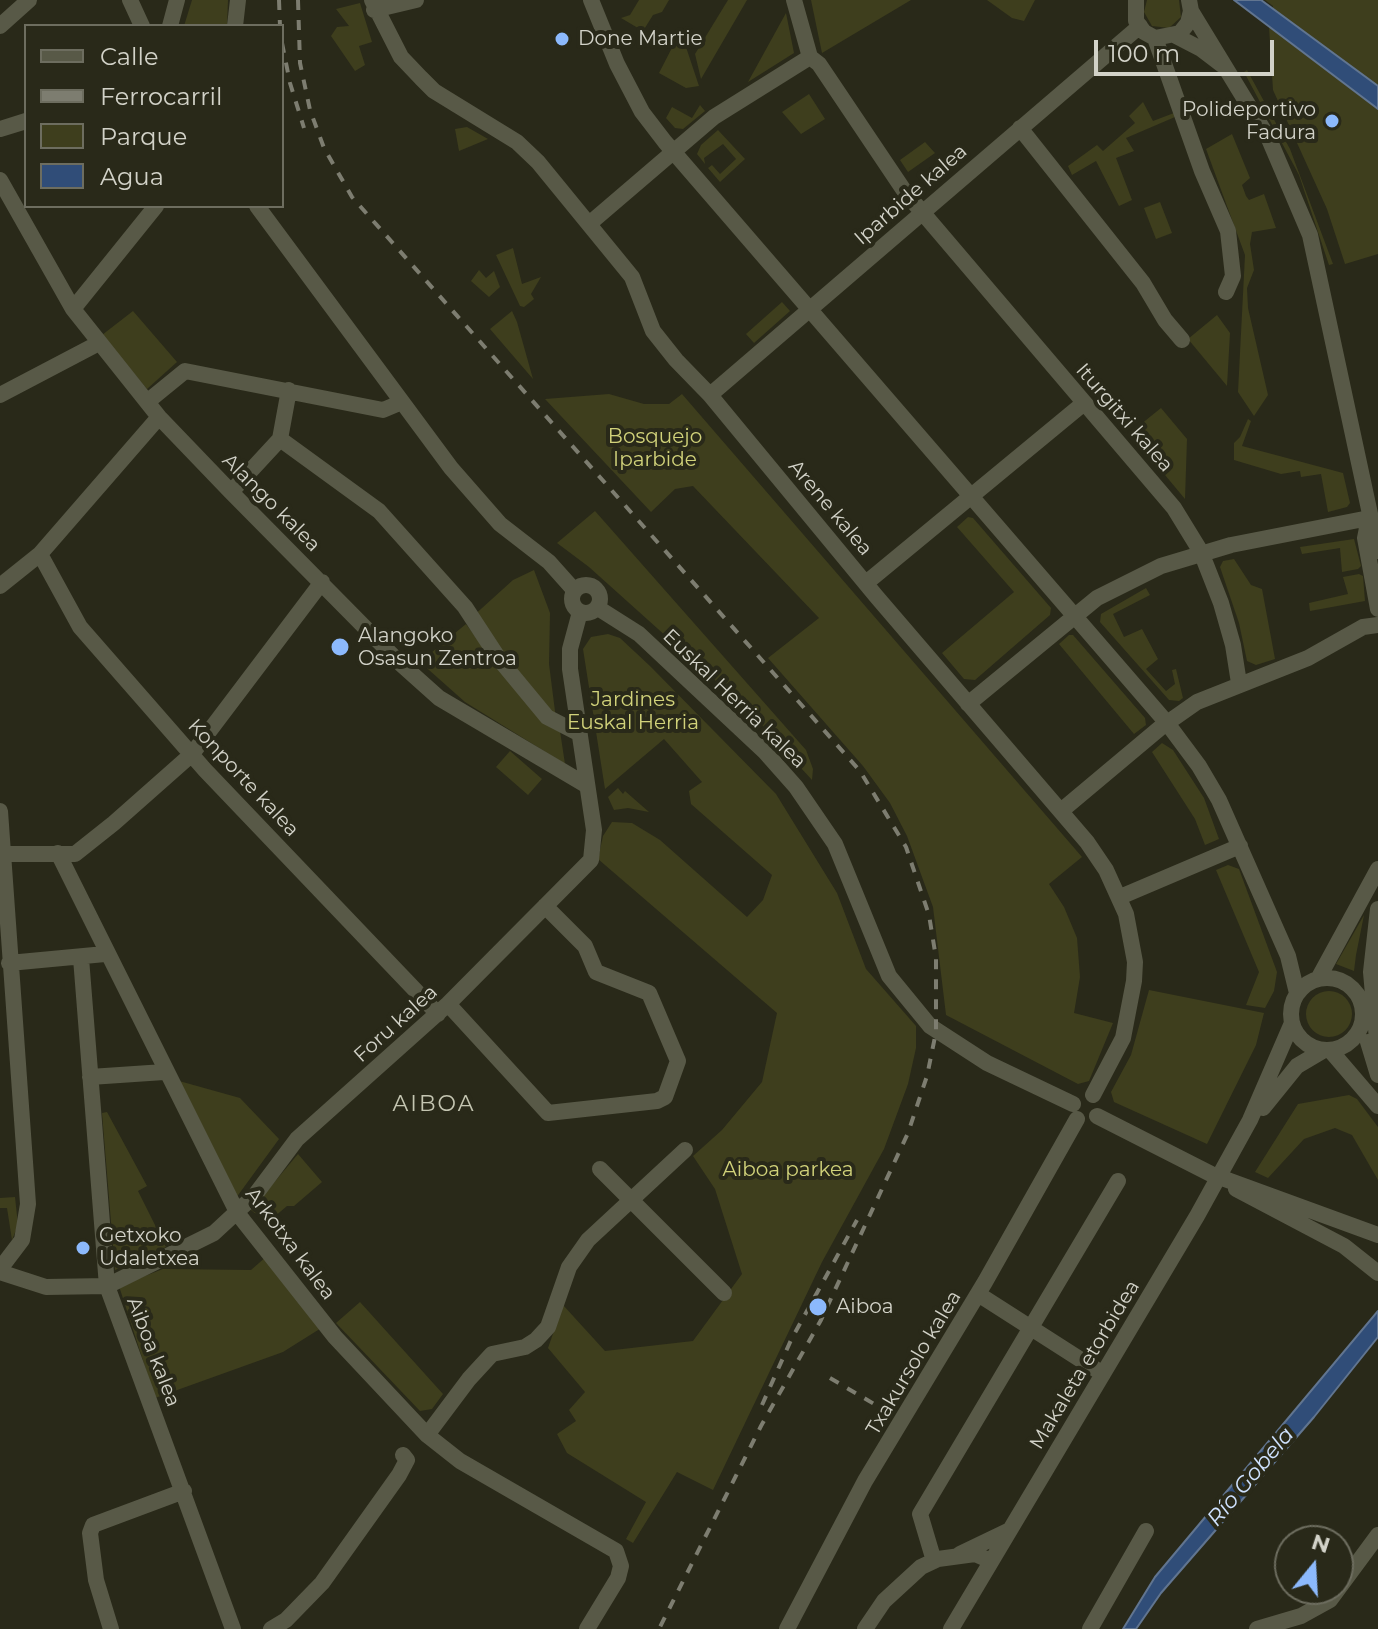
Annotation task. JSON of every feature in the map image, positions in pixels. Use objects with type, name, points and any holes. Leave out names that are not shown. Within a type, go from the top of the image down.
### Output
[{"type":"street","points":[[0,26],[29,0]]},
{"type":"street","points":[[130,0],[141,24]]},
{"type":"street","points":[[171,24],[177,0]]},
{"type":"street","points":[[235,24],[238,0]]},
{"type":"street","points":[[373,5],[416,0]]},
{"type":"street","points":[[591,0],[617,64],[642,112],[1167,723],[1199,766],[1240,846],[1289,958],[1297,993]]},
{"type":"street","points":[[589,224],[676,153],[714,117],[810,57],[794,0]]},
{"type":"street","points":[[1136,0],[1134,9],[1140,26],[1155,38],[1202,171],[1228,231],[1233,276],[1226,292]]},
{"type":"street","name":"Arene kalea","points":[[373,5],[401,57],[421,78],[434,91],[517,142],[589,224],[632,277],[653,331],[1061,811],[1106,870],[1120,897],[1135,962],[1132,1005],[1123,1038],[1093,1095]]},
{"type":"street","points":[[1155,38],[1174,35],[1188,23],[1190,6]]},
{"type":"street","points":[[1190,6],[1269,139],[1310,235],[1378,551]]},
{"type":"street","name":"Iparbide kalea","points":[[710,395],[1140,26]]},
{"type":"street","points":[[1174,35],[1201,49],[1232,75]]},
{"type":"street","name":"Iturgitxi kalea","points":[[810,57],[819,64],[921,212],[1155,483],[1201,552],[1233,645],[1239,683]]},
{"type":"street","points":[[0,129],[24,122]]},
{"type":"street","points":[[1020,128],[1143,283],[1165,320],[1182,340]]},
{"type":"street","name":"Alango kalea","points":[[0,180],[73,309],[159,417],[231,492],[401,664],[439,698],[586,785]]},
{"type":"street","points":[[73,309],[154,208]]},
{"type":"street","name":"Euskal Herria kalea","points":[[258,208],[451,468],[500,524],[549,562],[574,590]]},
{"type":"street","points":[[0,395],[99,343]]},
{"type":"street","points":[[147,402],[185,371],[383,410],[402,402]]},
{"type":"street","points":[[231,492],[280,439],[289,390]]},
{"type":"street","points":[[866,583],[1084,403]]},
{"type":"street","points":[[0,586],[40,554],[159,417]]},
{"type":"street","points":[[280,439],[379,511],[465,607],[499,659],[547,717],[578,733]]},
{"type":"street","points":[[968,704],[1074,615],[1132,578],[1201,552],[1369,518]]},
{"type":"street","points":[[1369,518],[1365,538],[1378,609]]},
{"type":"street","name":"Konporte kalea","points":[[40,554],[80,627],[192,754],[548,1113],[657,1101],[669,1090],[678,1061],[649,993],[596,972],[585,946],[545,906]]},
{"type":"street","points":[[3,854],[75,854],[192,754],[322,582]]},
{"type":"street","name":"Euskal Herria kalea","points":[[574,590],[583,585],[597,589],[601,598],[598,608],[639,634],[765,752],[796,787],[835,844],[889,976],[930,1026],[987,1063],[1075,1112]]},
{"type":"street","name":"Euskal Herria kalea","points":[[574,590],[572,603],[580,612]]},
{"type":"street","points":[[580,612],[590,613],[598,608]]},
{"type":"street","name":"Foru kalea","points":[[0,1270],[46,1287],[107,1286],[188,1248],[238,1214],[297,1139],[443,1009],[591,860],[594,830],[570,669],[580,612]]},
{"type":"street","points":[[1061,811],[1197,702],[1308,658],[1363,627],[1378,625]]},
{"type":"street","points":[[0,811],[28,1204],[22,1240],[0,1270]]},
{"type":"street","points":[[1120,897],[1240,846]]},
{"type":"street","name":"Arkotxa kalea","points":[[58,853],[105,954],[238,1214],[335,1337],[427,1435],[460,1461],[616,1551],[621,1566],[618,1578],[587,1629]]},
{"type":"street","points":[[1378,869],[1315,980],[1297,993],[1292,1003],[1292,1023],[1300,1039],[1327,1050],[1378,1106]]},
{"type":"street","points":[[1378,886],[1363,950],[1359,998],[1378,1075]]},
{"type":"street","points":[[1378,909],[1371,972],[1378,1051]]},
{"type":"street","points":[[9,963],[105,954]]},
{"type":"street","name":"Aiboa kalea","points":[[81,958],[107,1286],[233,1629]]},
{"type":"street","points":[[1289,958],[1315,980],[1338,979],[1359,998]]},
{"type":"street","points":[[1327,1050],[1352,1040],[1363,1020]]},
{"type":"street","name":"Makaleta etorbidea","points":[[951,1629],[1250,1120],[1292,1023]]},
{"type":"street","name":"Makaleta etorbidea","points":[[1250,1120],[1297,1066],[1327,1050]]},
{"type":"street","points":[[90,1077],[164,1072]]},
{"type":"street","points":[[1093,1095],[1100,1107],[1097,1116],[1090,1122],[1075,1112],[1079,1096],[1093,1095]]},
{"type":"street","name":"Txakursolo kalea","points":[[787,1629],[865,1481],[978,1294],[1075,1112]]},
{"type":"street","points":[[1097,1116],[1344,1246],[1378,1273]]},
{"type":"street","points":[[427,1435],[492,1354],[525,1347],[548,1327],[569,1267],[588,1240],[685,1150]]},
{"type":"street","points":[[600,1169],[724,1293]]},
{"type":"street","points":[[1211,1174],[1378,1235]]},
{"type":"street","points":[[934,1561],[920,1514],[1118,1181]]},
{"type":"street","points":[[978,1294],[1103,1374]]},
{"type":"street","points":[[271,1629],[286,1620],[322,1583],[399,1475],[407,1460],[403,1455]]},
{"type":"street","points":[[111,1629],[96,1580],[90,1533],[93,1525],[184,1491]]},
{"type":"street","points":[[955,1556],[1010,1530]]},
{"type":"street","points":[[1090,1629],[1146,1531]]},
{"type":"street","points":[[1257,1629],[1301,1616],[1330,1600],[1378,1535]]},
{"type":"street","points":[[865,1629],[884,1601],[921,1567],[934,1561],[975,1554],[991,1561]]},
{"type":"street","points":[[955,1556],[973,1577],[972,1593]]},
{"type":"green space","points":[[192,0],[228,0],[227,24],[185,24]]},
{"type":"green space","points":[[639,0],[669,0],[662,12],[653,15],[643,31],[621,18],[630,15]]},
{"type":"green space","points":[[728,0],[747,0],[701,79],[695,54]]},
{"type":"green space","points":[[811,0],[911,0],[822,53]]},
{"type":"green space","points":[[987,0],[1035,0],[1024,21],[1012,18]]},
{"type":"green space","points":[[1147,0],[1179,0],[1181,17],[1169,28],[1152,26],[1144,12]]},
{"type":"green space","name":"Polideportivo Fadura","points":[[1265,0],[1378,0],[1378,254],[1345,264],[1327,209],[1273,90],[1269,27],[1273,6]]},
{"type":"green space","points":[[360,3],[372,42],[359,46],[365,65],[355,71],[331,36],[337,27],[349,26],[336,9]]},
{"type":"green space","points":[[786,13],[794,53],[748,82]]},
{"type":"green space","points":[[683,38],[699,86],[686,88],[659,73],[676,40]]},
{"type":"green space","points":[[1247,70],[1290,149],[1333,264],[1329,265],[1299,175],[1244,72]]},
{"type":"green space","points":[[809,94],[825,119],[801,134],[782,112]]},
{"type":"green space","points":[[1143,102],[1153,121],[1174,113],[1175,117],[1126,138],[1134,151],[1116,158],[1132,200],[1119,206],[1096,161],[1072,175],[1068,166],[1097,145],[1103,151],[1135,123],[1129,116]]},
{"type":"green space","points":[[700,105],[705,111],[683,129],[675,128],[666,118],[672,107],[692,118]]},
{"type":"green space","points":[[467,127],[488,139],[459,151],[455,129]]},
{"type":"green space","points":[[718,130],[745,159],[720,182],[708,168],[712,165],[720,174],[736,159],[723,144],[704,158],[705,164],[697,154],[701,145]]},
{"type":"green space","points":[[1232,134],[1250,178],[1242,185],[1246,196],[1249,200],[1264,194],[1276,228],[1252,232],[1250,244],[1254,270],[1247,288],[1248,308],[1268,395],[1254,416],[1238,392],[1245,255],[1206,149]]},
{"type":"green space","points":[[925,142],[935,153],[908,172],[900,160]]},
{"type":"green space","points":[[1160,202],[1172,233],[1156,239],[1144,208]]},
{"type":"green space","points":[[513,248],[522,284],[541,277],[531,294],[534,299],[524,307],[520,306],[496,255]]},
{"type":"green space","points":[[479,270],[486,278],[494,271],[500,287],[489,297],[471,281]]},
{"type":"green space","points":[[782,302],[790,311],[754,343],[746,334]]},
{"type":"green space","points":[[133,311],[177,362],[147,389],[102,335]]},
{"type":"green space","points":[[512,311],[517,322],[533,379],[490,329]]},
{"type":"green space","points":[[1217,315],[1230,333],[1227,386],[1188,339]]},
{"type":"green space","name":"Bosquejo Iparbide","points":[[609,394],[644,404],[669,404],[682,394],[1082,857],[1049,884],[1064,907],[1077,938],[1080,977],[1074,1013],[1113,1023],[1089,1081],[1078,1084],[946,1015],[933,907],[907,836],[890,803],[863,766],[768,658],[819,618],[693,486],[675,489],[651,512],[545,399]]},
{"type":"green space","points":[[1161,408],[1187,439],[1185,499],[1130,433]]},
{"type":"green space","points":[[1248,419],[1251,421],[1242,446],[1343,473],[1350,503],[1347,507],[1328,512],[1321,474],[1301,477],[1300,471],[1281,474],[1234,460],[1234,443]]},
{"type":"green space","points":[[595,511],[806,750],[813,769],[812,780],[746,708],[589,567],[557,543]]},
{"type":"green space","points":[[968,517],[973,518],[1051,608],[1050,615],[975,680],[964,679],[942,653],[1014,592],[957,527]]},
{"type":"green space","points":[[1354,539],[1361,566],[1342,572],[1340,548],[1302,554],[1300,547]]},
{"type":"green space","points":[[1234,559],[1251,585],[1262,589],[1275,659],[1256,665],[1247,661],[1239,623],[1220,567],[1223,561]]},
{"type":"green space","points":[[534,570],[550,613],[549,664],[556,719],[471,618],[513,580]]},
{"type":"green space","points":[[1363,576],[1365,601],[1310,611],[1309,603],[1348,594],[1343,577]]},
{"type":"green space","points":[[1146,588],[1150,595],[1113,614],[1124,637],[1142,629],[1158,659],[1146,669],[1166,691],[1175,684],[1172,670],[1176,669],[1183,698],[1179,701],[1169,700],[1100,622],[1101,614]]},
{"type":"green space","points":[[466,624],[499,668],[560,731],[565,764],[465,702],[420,662]]},
{"type":"green space","name":"Aiboa parkea","points":[[608,634],[620,638],[650,666],[776,794],[837,893],[866,969],[916,1026],[916,1048],[908,1084],[884,1149],[822,1262],[713,1490],[677,1472],[633,1543],[626,1539],[646,1502],[567,1453],[557,1434],[576,1421],[569,1410],[585,1392],[548,1348],[563,1305],[605,1351],[693,1341],[742,1274],[715,1189],[693,1156],[722,1130],[762,1082],[777,1013],[598,859],[603,836],[612,822],[632,823],[660,840],[747,917],[763,900],[772,875],[691,804],[689,791],[702,782],[664,739],[605,789],[583,649],[591,637]]},
{"type":"green space","points":[[1073,635],[1145,718],[1146,725],[1134,734],[1059,644]]},
{"type":"green space","points":[[1162,743],[1173,750],[1204,798],[1219,839],[1205,845],[1195,819],[1152,752]]},
{"type":"green space","points":[[510,751],[542,779],[528,795],[496,767]]},
{"type":"green space","points":[[618,788],[649,812],[628,808],[614,810],[608,797]]},
{"type":"green space","points":[[1228,865],[1239,869],[1277,972],[1274,991],[1265,1008],[1246,1005],[1259,972],[1216,870]]},
{"type":"green space","points":[[1364,915],[1356,955],[1354,971],[1336,964]]},
{"type":"green space","points":[[1149,990],[1264,1013],[1256,1045],[1207,1144],[1114,1102],[1111,1092],[1131,1055]]},
{"type":"green space","points":[[1329,991],[1345,998],[1352,1014],[1345,1030],[1329,1037],[1313,1030],[1306,1014],[1313,998]]},
{"type":"green space","points":[[172,1079],[240,1098],[279,1139],[236,1198]]},
{"type":"green space","points":[[1349,1095],[1357,1099],[1378,1127],[1378,1180],[1352,1135],[1335,1128],[1304,1139],[1268,1178],[1255,1172],[1298,1104]]},
{"type":"green space","points":[[107,1112],[147,1186],[138,1191],[166,1247],[115,1270],[102,1113]]},
{"type":"green space","points":[[298,1154],[322,1182],[294,1206],[287,1206],[267,1223],[251,1210]]},
{"type":"green space","points":[[15,1197],[18,1225],[12,1240],[7,1208],[0,1208],[0,1198]]},
{"type":"green space","points":[[267,1256],[326,1325],[283,1352],[155,1398],[119,1286],[163,1269],[251,1270]]},
{"type":"green space","points":[[360,1302],[443,1394],[432,1409],[420,1411],[336,1323]]},
{"type":"water","points":[[1234,0],[1261,0],[1378,86],[1378,109]]},
{"type":"water","name":"Río Gobela","points":[[1378,1311],[1378,1337],[1314,1417],[1161,1593],[1136,1629],[1123,1629],[1155,1577]]},
{"type":"railway","points":[[279,0],[280,24]]},
{"type":"railway","points":[[298,0],[300,63],[310,110],[324,148],[352,197],[860,771],[906,847],[929,915],[936,958],[936,1032],[927,1076],[908,1133],[821,1320],[761,1426],[659,1629]]},
{"type":"railway","points":[[284,53],[304,128]]},
{"type":"railway","points":[[762,1405],[791,1340],[857,1220]]},
{"type":"railway","points":[[830,1378],[886,1411]]},
{"type":"place","name":"Done Martie","points":[[562,39]]},
{"type":"place","name":"Polideportivo Fadura","points":[[1332,121]]},
{"type":"place","name":"Alangoko Osasun Zentroa","points":[[340,647]]},
{"type":"place","name":"Getxoko Udaletxea","points":[[83,1248]]},
{"type":"place","name":"Aiboa","points":[[818,1307]]},
{"type":"district","name":"AIBOA","points":[[434,1105]]},
{"type":"park label","name":"Jardines Euskal Herria","points":[[633,712]]}]
